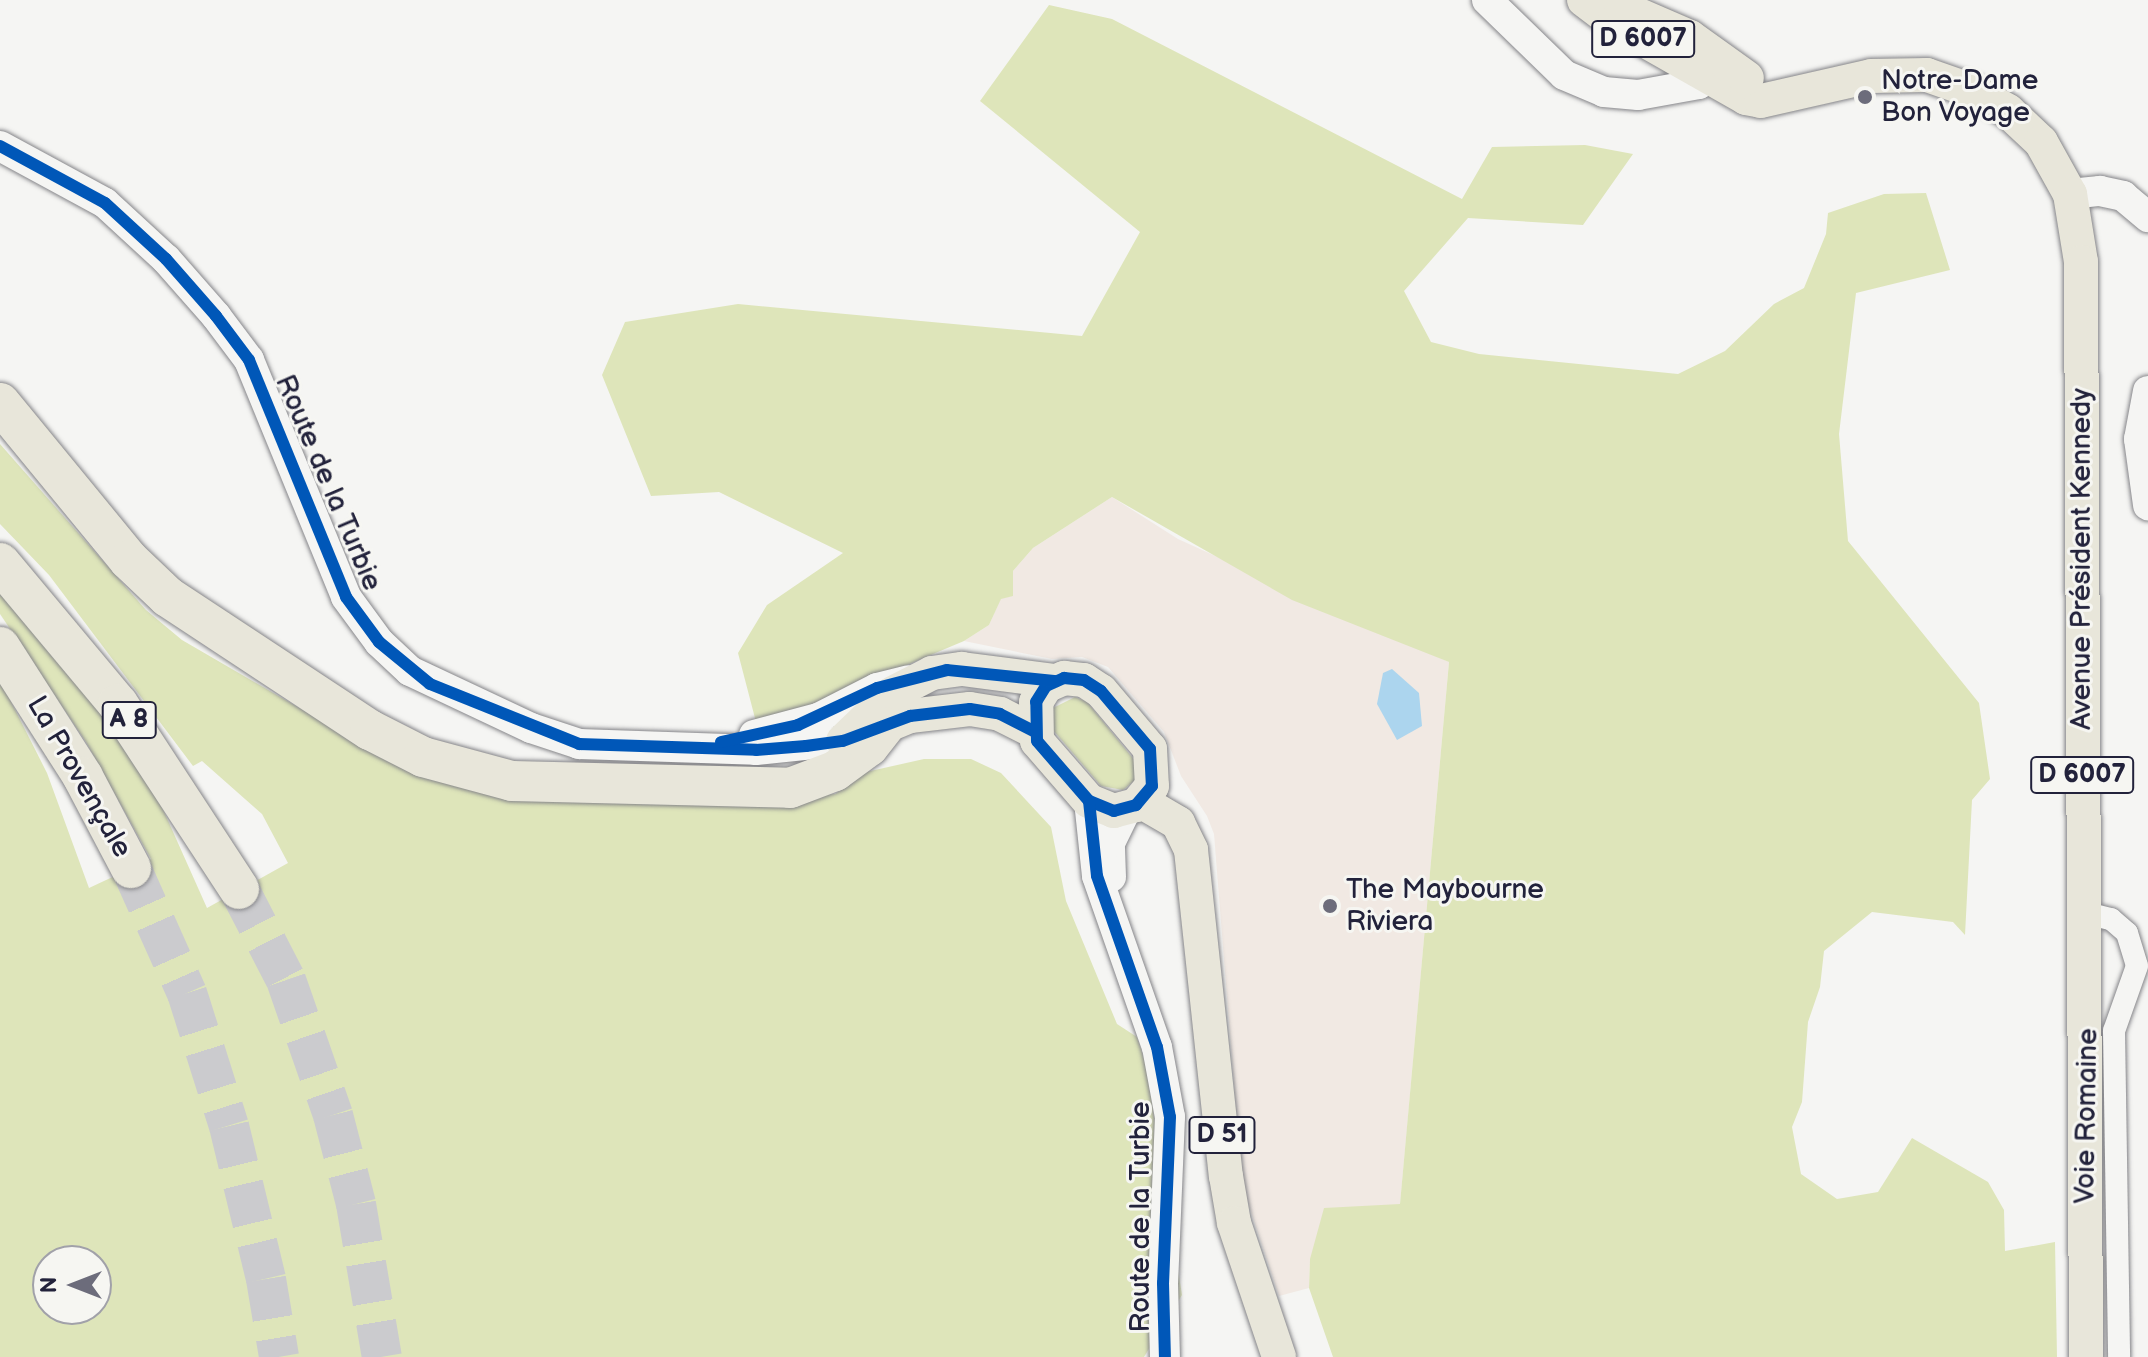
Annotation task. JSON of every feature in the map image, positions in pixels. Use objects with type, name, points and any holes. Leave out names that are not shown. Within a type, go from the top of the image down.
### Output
[{"type":"highway","points":[[0,403],[18,419],[43,459],[129,560],[168,597],[397,746],[466,773],[512,781],[790,788],[822,778],[869,746],[884,727]]},
{"type":"highway","points":[[0,427],[43,459]]},
{"type":"highway","name":"A 8","points":[[0,563],[118,704],[239,889]]},
{"type":"highway","name":"La Provençale","points":[[0,647],[83,777],[131,868]]},
{"type":"highway","points":[[754,788],[808,767],[843,741]]},
{"type":"main road","points":[[1487,0],[1564,75],[1604,92],[1638,95],[1658,90],[1700,60]]},
{"type":"main road","name":"D 6007","points":[[1585,0],[1700,60]]},
{"type":"main road","name":"Avenue Président Kennedy","points":[[1700,60],[1787,95],[1871,76],[1927,75],[1961,87],[2008,111],[2041,142],[2070,194],[2081,262],[2086,1357]]},
{"type":"main road","name":"Route de la Turbie","points":[[0,146],[105,203],[166,259],[216,316],[249,360],[346,597],[393,657],[430,684],[556,738],[604,745],[710,746],[756,750],[843,741],[910,716],[970,709],[1000,714],[1035,732]]},
{"type":"main road","points":[[2070,194],[2100,191],[2123,196],[2148,217]]},
{"type":"main road","points":[[2148,391],[2139,439],[2148,505]]},
{"type":"main road","name":"Route de la Turbie","points":[[710,746],[808,722],[877,688],[962,669],[1055,681],[1084,680],[1101,691],[1150,749],[1154,767]]},
{"type":"main road","points":[[843,741],[871,711],[914,679]]},
{"type":"main road","points":[[1055,681],[1036,702],[1035,732],[1089,801],[1101,809],[1134,806],[1152,786],[1154,767]]},
{"type":"main road","name":"D 51","points":[[1154,767],[1190,810],[1198,831],[1206,880],[1201,906]]},
{"type":"main road","name":"Route de la Turbie","points":[[1089,801],[1097,876],[1113,911],[1157,1047],[1170,1117],[1163,1283],[1165,1357]]},
{"type":"main road","name":"Route de la Turbie","points":[[1113,911],[1110,843],[1134,806]]},
{"type":"main road","name":"D 51","points":[[1134,806],[1178,823],[1186,835],[1201,906],[1234,1223],[1279,1357]]},
{"type":"street","name":"Voie Romaine","points":[[2082,912],[2111,919],[2127,933],[2137,966],[2114,1031],[2119,1357]]},
{"type":"shaded area","points":[[1112,497],[1178,539],[1449,662],[1400,1205],[1310,1259],[1309,1288],[1279,1296],[1242,1185],[1214,834],[1207,816],[1181,776],[1164,732],[1108,667],[1082,657],[1052,659],[964,641],[989,625],[1013,571],[1033,548]]},
{"type":"green space","points":[[1049,5],[1112,19],[1462,199],[1492,147],[1585,145],[1633,154],[1583,225],[1468,218],[1404,291],[1431,342],[1479,354],[1678,374],[1725,351],[1774,304],[1804,288],[1826,234],[1828,213],[1884,194],[1926,193],[1950,270],[1856,293],[1839,434],[1848,541],[1979,703],[1990,779],[1972,800],[1965,935],[1953,922],[1872,912],[1824,951],[1820,987],[1808,1022],[1802,1102],[1792,1127],[1801,1174],[1837,1199],[1878,1192],[1912,1138],[1988,1182],[2004,1210],[2005,1251],[2055,1242],[2057,1357],[1333,1357],[1309,1288],[1310,1259],[1324,1208],[1400,1204],[1449,662],[1292,600],[1112,497],[1033,548],[1013,571],[1013,596],[1001,599],[989,625],[964,641],[783,717],[756,722],[738,653],[767,605],[843,553],[719,492],[651,496],[602,375],[625,322],[738,304],[1082,336],[1140,232],[980,101]]},
{"type":"green space","points":[[0,444],[146,610],[182,640],[377,753],[821,795],[835,794],[866,772],[924,759],[971,759],[1001,773],[1051,827],[1066,901],[1117,1024],[1137,1037],[1146,1065],[1182,1295],[1144,1357],[0,1357],[0,680],[47,773],[89,888],[151,859],[86,742],[0,614],[0,590],[99,709],[157,796],[207,908],[288,863],[262,814],[202,761],[193,766],[49,575],[0,524]]},
{"type":"green space","points":[[1075,697],[1087,702],[1136,762],[1135,780],[1123,790],[1101,786],[1053,730],[1053,708]]},
{"type":"water","points":[[1392,669],[1419,693],[1422,726],[1397,740],[1377,704],[1383,673]]},
{"type":"tunnel","points":[[131,868],[187,993],[229,1126],[266,1279],[279,1357]]},
{"type":"tunnel","points":[[239,889],[286,980],[333,1115],[356,1204],[382,1357]]},
{"type":"cycle path","points":[[0,146],[105,203],[166,259],[216,316],[249,360],[346,597],[379,642],[430,684],[579,744],[756,750],[806,746],[843,741],[910,716],[970,709],[1000,714],[1035,732]]},
{"type":"cycle path","points":[[721,742],[798,725],[877,688],[947,670],[1055,681]]},
{"type":"cycle path","points":[[1064,678],[1084,680],[1101,691],[1150,749],[1152,786],[1136,805],[1114,811],[1089,801],[1037,741],[1036,702],[1046,686],[1064,678]]},
{"type":"cycle path","points":[[1089,801],[1097,876],[1157,1047],[1170,1117],[1163,1283],[1165,1357]]},
{"type":"place","name":"Notre-Dame Bon Voyage","points":[[1865,97]]},
{"type":"place","name":"The Maybourne Riviera","points":[[1330,906]]}]
